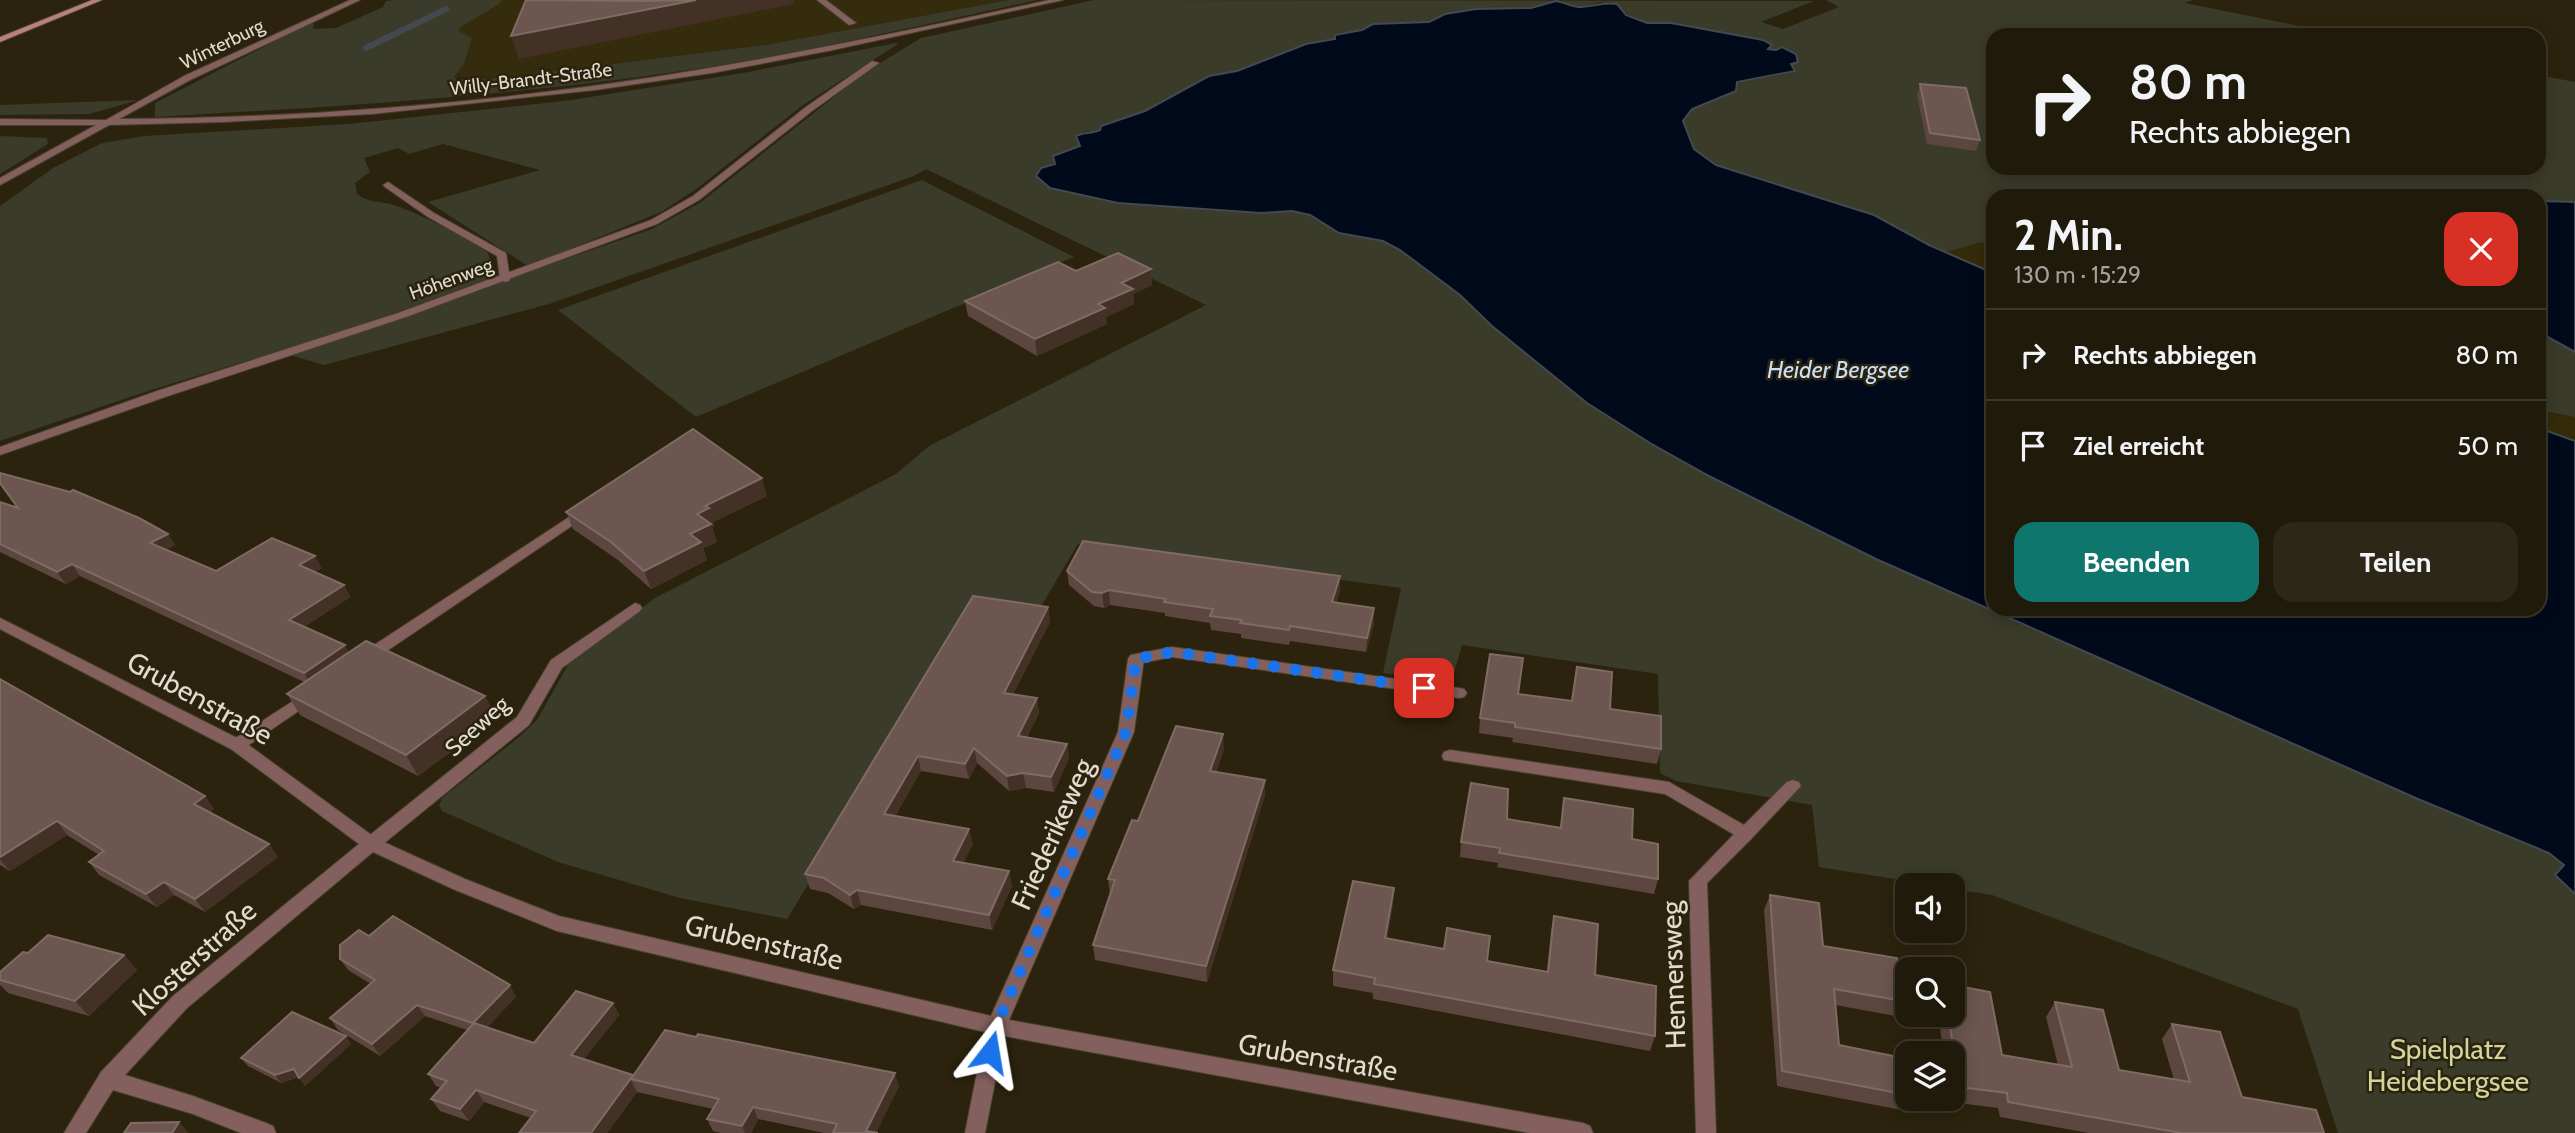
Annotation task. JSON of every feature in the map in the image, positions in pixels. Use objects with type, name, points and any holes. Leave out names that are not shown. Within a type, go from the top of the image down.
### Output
[{"type":"main road","points":[[0,40],[98,0]]},
{"type":"street","name":"Winterburg","points":[[0,182],[226,59],[356,0]]},
{"type":"street","points":[[821,0],[852,23]]},
{"type":"street","name":"Willy-Brandt-Straße","points":[[0,122],[105,123],[250,119],[391,110],[594,88],[802,54],[1059,0]]},
{"type":"street","name":"Höhenweg","points":[[0,451],[620,236],[680,208],[842,84],[875,63]]},
{"type":"street","points":[[388,185],[431,215],[502,255],[505,278]]},
{"type":"street","points":[[359,662],[595,504]]},
{"type":"street","name":"Seeweg","points":[[371,844],[523,721],[556,664],[635,608]]},
{"type":"street","name":"Grubenstraße","points":[[0,622],[237,745],[371,844],[458,884],[558,923],[996,1026],[1583,1133]]},
{"type":"street","name":"Friederikeweg","points":[[975,1133],[996,1026],[1126,732],[1136,659],[1172,652],[1459,694]]},
{"type":"street","points":[[237,745],[326,685]]},
{"type":"street","points":[[1450,756],[1669,788],[1745,834]]},
{"type":"street","name":"Hennersweg","points":[[1706,1133],[1698,881],[1793,786]]},
{"type":"street","name":"Klosterstraße","points":[[74,1133],[108,1079],[180,1002],[371,844]]},
{"type":"street","points":[[108,1079],[193,1105],[266,1133]]},
{"type":"shaded area","points":[[502,0],[1009,0],[765,45],[500,78],[454,77],[464,64],[458,28]]},
{"type":"green space","points":[[502,0],[459,28],[459,31],[472,38],[464,64],[454,77],[458,79],[500,78],[765,45],[1009,0],[1038,0],[808,49],[668,73],[476,95],[155,117],[155,103],[310,23],[314,24],[313,29],[336,28],[383,7],[386,1]]},
{"type":"green space","name":"Spielplatz Heidebergsee","points":[[1094,0],[1814,1],[1761,22],[1783,29],[1839,7],[1826,0],[2193,0],[2185,3],[2309,28],[1986,28],[1986,175],[2546,175],[2546,76],[2575,82],[2575,202],[2546,201],[2546,189],[1986,189],[1986,269],[1929,245],[1874,215],[1716,165],[1694,149],[1683,121],[1692,109],[1736,90],[1737,83],[1795,72],[1780,55],[1768,49],[1771,44],[1763,40],[1671,23],[1647,23],[1601,2],[1582,7],[1568,6],[1563,2],[1510,10],[1485,8],[1445,14],[1429,22],[1380,23],[1354,32],[1340,33],[1335,39],[1306,44],[1237,71],[1209,76],[1145,111],[1101,126],[1100,130],[1083,132],[1081,146],[1053,156],[1055,164],[1041,168],[1118,203],[1261,213],[1292,211],[1310,215],[1339,233],[1383,241],[1400,250],[1460,295],[1492,326],[1587,403],[1709,476],[1876,559],[1986,608],[1986,616],[2005,616],[2418,799],[2549,853],[2564,865],[2556,876],[2575,894],[2575,1133],[2338,1133],[2298,1009],[1992,895],[1965,891],[1965,873],[1895,873],[1895,879],[1819,867],[1812,805],[1676,781],[1660,773],[1658,674],[1462,645],[1451,684],[1383,673],[1401,588],[1078,544],[1040,608],[981,600],[787,919],[680,898],[558,862],[442,811],[439,805],[443,797],[537,720],[569,663],[655,598],[896,474],[929,446],[1206,305],[926,169],[914,176],[549,304],[324,365],[290,355],[652,229],[701,202],[867,71],[921,38]]},
{"type":"green space","points":[[898,44],[803,105],[695,190],[661,212],[528,266],[428,202],[540,170],[443,144],[409,154],[398,148],[364,158],[370,172],[355,183],[357,194],[414,213],[481,247],[490,259],[490,279],[330,336],[154,389],[0,441],[0,206],[53,168],[102,143],[144,136],[349,124],[564,101],[743,73]]},
{"type":"green space","points":[[139,100],[89,114],[0,115],[0,105]]},
{"type":"green space","points":[[0,136],[47,138],[48,144],[0,174]]},
{"type":"green space","points":[[922,180],[1074,257],[696,417],[558,310]]},
{"type":"green space","points":[[2546,336],[2575,352],[2575,441],[2546,431]]},
{"type":"sand","points":[[1982,242],[1986,243],[1986,270],[1946,252]]},
{"type":"sand","points":[[2546,413],[2575,417],[2575,441],[2546,431]]},
{"type":"water","name":"Heider Bergsee","points":[[1556,1],[1578,7],[1617,4],[1626,15],[1647,23],[1671,23],[1763,40],[1772,45],[1768,49],[1776,50],[1782,47],[1796,54],[1798,62],[1791,64],[1795,71],[1737,82],[1736,91],[1692,109],[1683,121],[1694,149],[1716,165],[1874,215],[1929,245],[1986,270],[1986,608],[1876,559],[1709,476],[1650,443],[1587,403],[1492,326],[1460,295],[1400,250],[1383,241],[1339,233],[1310,215],[1292,211],[1261,213],[1118,203],[1050,188],[1036,176],[1041,168],[1055,164],[1053,156],[1080,146],[1076,136],[1100,130],[1101,126],[1145,111],[1209,76],[1237,71],[1306,44],[1335,39],[1335,35],[1362,30],[1373,24],[1429,22],[1445,14],[1476,9],[1531,8]]},
{"type":"water","points":[[2546,201],[2575,202],[2575,352],[2546,336]]},
{"type":"water","name":"Heider Bergsee","points":[[2546,431],[2575,441],[2575,894],[2555,875],[2564,865],[2549,853],[2418,799],[2005,616],[2546,616]]},
{"type":"building","points":[[526,0],[645,1],[696,0],[511,36]]},
{"type":"building","points":[[1920,84],[1966,88],[1980,140],[1930,133]]},
{"type":"building","points":[[1118,253],[1151,269],[1121,283],[1133,289],[1098,304],[1105,308],[1035,339],[965,301],[1058,262],[1076,271]]},
{"type":"building","points":[[693,429],[762,478],[705,506],[709,508],[697,514],[711,524],[690,534],[701,542],[644,571],[611,542],[566,512]]},
{"type":"building","points":[[0,473],[70,492],[73,490],[139,518],[168,534],[150,543],[216,571],[272,538],[315,556],[299,565],[344,585],[289,620],[345,645],[304,673],[72,564],[57,572],[0,544],[0,502],[18,508],[0,483]]},
{"type":"building","points":[[1083,541],[1340,576],[1332,602],[1374,608],[1367,638],[1290,626],[1289,630],[1240,623],[1242,620],[1210,616],[1213,609],[1164,602],[1166,599],[1109,590],[1102,593],[1092,592],[1067,571]]},
{"type":"building","points":[[973,596],[1048,607],[1004,693],[1037,698],[1018,736],[1067,744],[1051,777],[1023,773],[1007,776],[974,748],[965,764],[918,756],[884,814],[969,829],[953,861],[1009,871],[989,915],[857,890],[850,895],[824,878],[805,874]]},
{"type":"building","points":[[366,641],[485,696],[406,755],[287,694]]},
{"type":"building","points":[[1490,654],[1523,658],[1518,694],[1572,701],[1577,667],[1612,672],[1610,709],[1661,716],[1661,749],[1515,727],[1515,723],[1480,718]]},
{"type":"building","points":[[0,679],[205,796],[194,804],[269,844],[195,899],[164,882],[146,894],[89,862],[104,851],[57,821],[0,857]]},
{"type":"building","points":[[1176,726],[1223,734],[1210,771],[1265,780],[1206,966],[1093,945],[1115,880],[1108,879],[1132,820],[1138,821]]},
{"type":"building","points":[[1471,783],[1508,789],[1507,819],[1561,828],[1564,798],[1633,809],[1632,839],[1658,844],[1658,879],[1499,853],[1500,848],[1461,842]]},
{"type":"building","points":[[1353,881],[1394,888],[1385,938],[1444,949],[1447,928],[1490,936],[1487,961],[1548,972],[1554,916],[1598,924],[1595,975],[1656,986],[1655,1036],[1374,984],[1375,978],[1333,970]]},
{"type":"building","points":[[1770,895],[1819,903],[1823,946],[1895,958],[1895,1000],[1834,989],[1839,1045],[1895,1056],[1895,1093],[1782,1071]]},
{"type":"building","points":[[393,916],[510,985],[473,1023],[417,1005],[372,1044],[330,1018],[375,980],[340,959],[340,945],[359,930],[369,936]]},
{"type":"building","points":[[48,935],[124,955],[75,1001],[0,980],[0,972]]},
{"type":"building","points":[[1965,987],[1990,992],[2002,1055],[2072,1067],[2055,1002],[2103,1010],[2119,1070],[2190,1082],[2172,1024],[2220,1032],[2242,1097],[2316,1110],[2324,1133],[2181,1133],[2008,1102],[2007,1093],[1965,1088],[1965,1041],[1952,1041],[1950,1027],[1965,1027]]},
{"type":"building","points":[[576,991],[613,1003],[571,1055],[633,1075],[591,1133],[519,1133],[536,1111],[476,1090],[460,1109],[431,1099],[447,1081],[428,1074],[474,1023],[534,1043]]},
{"type":"building","points":[[292,1012],[346,1036],[299,1078],[294,1069],[275,1075],[241,1058]]},
{"type":"building","points":[[665,1030],[696,1037],[698,1034],[895,1073],[866,1131],[878,1133],[833,1133],[837,1124],[753,1107],[742,1126],[707,1119],[719,1099],[631,1079]]},
{"type":"building","points":[[179,1122],[172,1133],[124,1133],[131,1123]]},
{"type":"waterway","points":[[366,48],[446,9]]},
{"type":"route","points":[[990,1052],[996,1026],[1126,732],[1136,659],[1172,652],[1424,688]]}]
